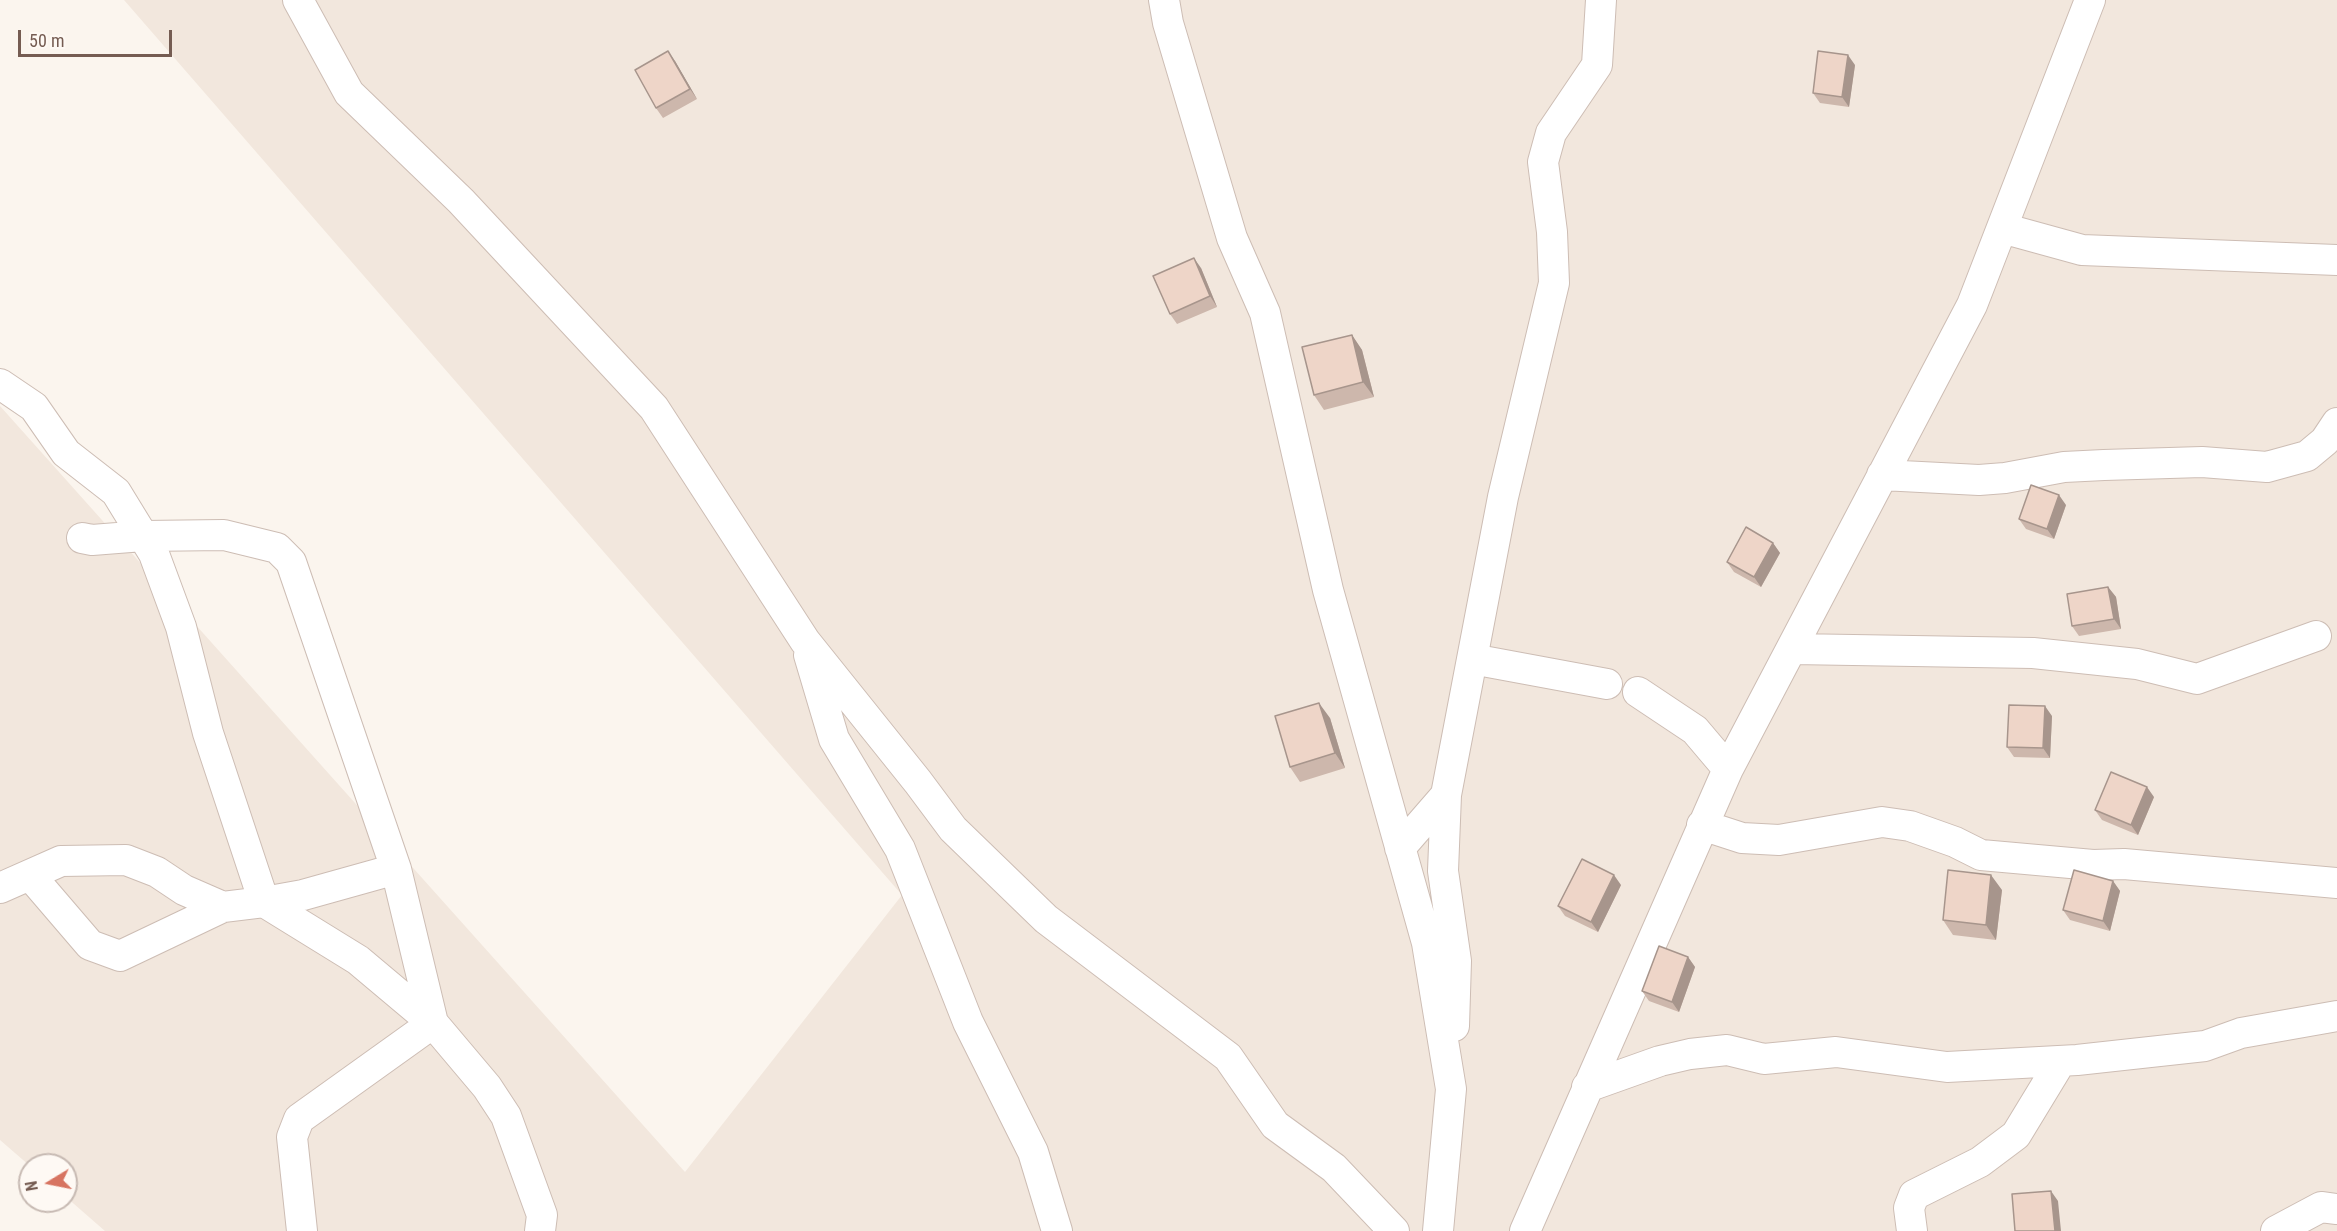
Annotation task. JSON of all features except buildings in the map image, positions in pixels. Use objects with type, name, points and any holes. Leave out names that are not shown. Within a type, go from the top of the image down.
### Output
[{"type":"street","points":[[298,0],[349,93],[461,201],[654,408],[805,641],[953,829],[1046,919],[1228,1057],[1275,1125],[1334,1168],[1394,1231]]},
{"type":"street","points":[[1164,0],[1168,23],[1232,238],[1265,313],[1328,590],[1427,944],[1451,1089]]},
{"type":"street","points":[[1438,1231],[1451,1089],[1456,961],[1443,871],[1446,795],[1503,497],[1554,283],[1552,232],[1543,162],[1551,133],[1598,65],[1601,0]]},
{"type":"street","points":[[1525,1231],[1728,768],[1793,649],[1972,305],[2090,0]]},
{"type":"street","points":[[2002,228],[2082,250],[2337,260]]},
{"type":"street","points":[[0,384],[34,407],[66,453],[116,492],[154,554],[181,627],[208,733],[264,902],[358,960],[433,1023],[488,1087],[506,1116],[542,1215],[540,1231]]},
{"type":"street","points":[[2307,456],[2325,441],[2337,423]]},
{"type":"street","points":[[1882,476],[1979,480],[2005,478],[2064,467],[2094,465],[2202,462],[2267,467],[2307,456],[2337,457]]},
{"type":"street","points":[[82,538],[92,540],[143,536],[224,535],[278,548],[291,562],[396,869],[433,1023]]},
{"type":"street","points":[[1793,649],[2033,653],[2137,664],[2197,679],[2316,636]]},
{"type":"street","points":[[805,641],[834,739],[900,849],[968,1022],[1033,1152],[1057,1231]]},
{"type":"street","points":[[1472,659],[1607,684]]},
{"type":"street","points":[[1638,692],[1695,730],[1728,768]]},
{"type":"street","points":[[1400,848],[1446,795]]},
{"type":"street","points":[[1702,825],[1742,838],[1779,840],[1882,822],[1910,826],[1955,842],[1981,855],[2093,865],[2124,864],[2337,883]]},
{"type":"street","points":[[0,888],[61,861],[126,860],[157,872],[184,890],[224,907]]},
{"type":"street","points":[[30,875],[90,945],[120,956],[224,907],[303,895],[396,869]]},
{"type":"street","points":[[1587,1088],[1660,1061],[1690,1054],[1727,1050],[1764,1059],[1836,1052],[1947,1067],[2061,1061],[2205,1046],[2241,1033],[2337,1016]]},
{"type":"street","points":[[302,1231],[292,1137],[300,1119],[433,1023]]},
{"type":"street","points":[[1912,1231],[1909,1208],[1914,1195],[1980,1162],[2016,1135],[2061,1061]]},
{"type":"street","points":[[2276,1231],[2321,1207],[2337,1209]]},
{"type":"shaded area","points":[[124,0],[2337,0],[2337,1231],[105,1231],[78,1207],[78,1153],[18,1153],[18,1156],[0,1140],[0,406],[685,1172],[902,895]]}]
